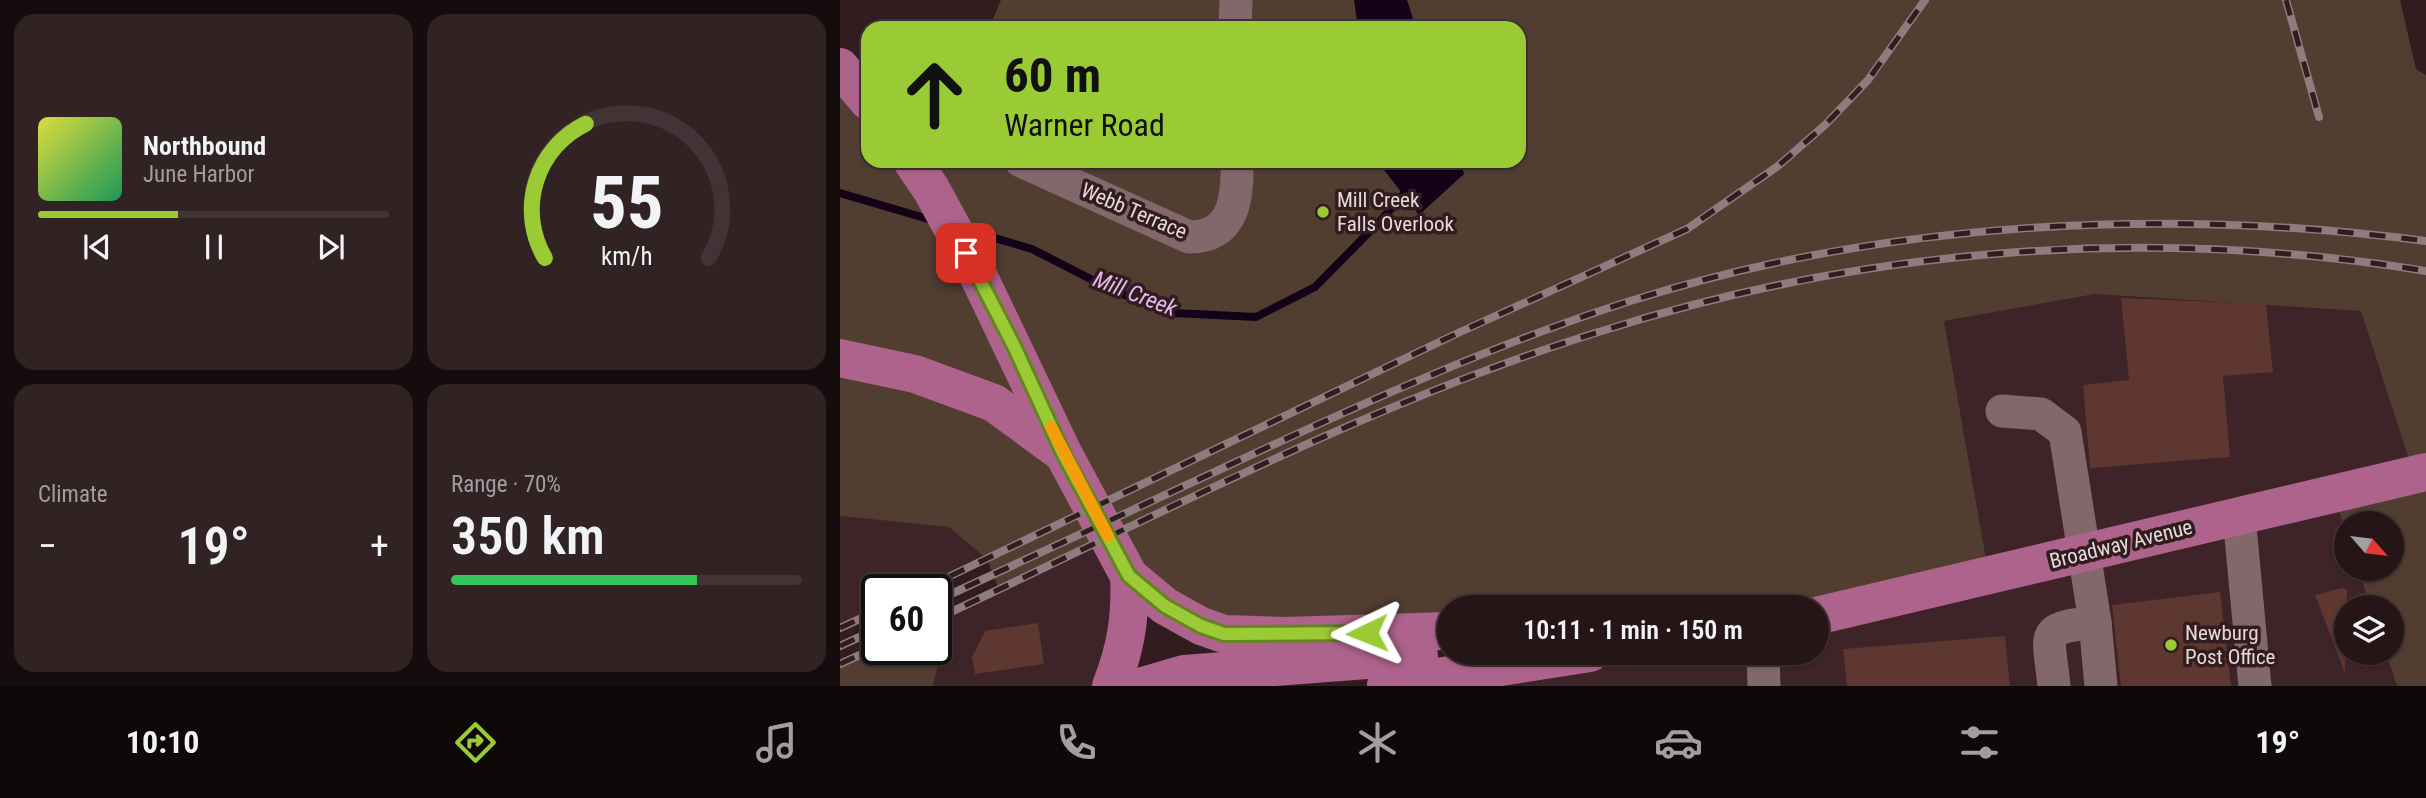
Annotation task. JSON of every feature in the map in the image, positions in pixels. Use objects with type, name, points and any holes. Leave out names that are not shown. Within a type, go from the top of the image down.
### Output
[{"type":"main road","points":[[840,67],[861,92]]},
{"type":"main road","points":[[921,175],[1014,346],[1063,453],[1129,576],[1165,606],[1201,626],[1224,634],[1285,636],[1437,631]]},
{"type":"main road","points":[[840,358],[915,374],[994,403],[1063,453]]},
{"type":"main road","name":"Broadway Avenue","points":[[1829,613],[2426,472]]},
{"type":"main road","points":[[1111,686],[1124,652],[1130,612],[1129,576]]},
{"type":"main road","points":[[1143,686],[1184,674],[1437,654]]},
{"type":"main road","points":[[1377,686],[1513,665]]},
{"type":"street","points":[[1236,0],[1236,21]]},
{"type":"street","name":"Webb Terrace","points":[[1036,168],[1189,237],[1207,237],[1225,224],[1238,190],[1237,168]]},
{"type":"street","points":[[2002,411],[2041,414],[2065,432],[2082,554],[2095,622],[2101,686]]},
{"type":"street","points":[[2239,516],[2255,686]]},
{"type":"street","points":[[2054,686],[2049,639],[2053,631],[2058,627],[2095,622]]},
{"type":"street","points":[[1763,665],[1764,686]]},
{"type":"shaded area","points":[[1001,0],[2400,0],[2416,69],[2426,75],[2426,686],[2397,686],[2390,665],[2404,665],[2404,595],[2367,595],[2362,581],[2404,581],[2404,511],[2339,511],[2333,494],[2414,475],[2361,311],[2095,294],[1944,321],[1989,576],[1829,605],[1829,595],[1437,595],[1437,631],[1224,634],[1109,538],[999,590],[987,559],[949,527],[840,516],[840,67],[861,92],[861,168],[1434,168],[1464,175],[1462,168],[1526,168],[1526,21],[992,21]]},
{"type":"shaded area","points":[[1354,0],[1407,0],[1414,21],[1357,21]]},
{"type":"shaded area","points":[[1382,168],[1462,168],[1464,174],[1419,215]]},
{"type":"shaded area","points":[[2095,294],[2362,311],[2414,475],[2333,494],[2339,511],[2334,511],[2334,581],[2362,581],[2367,595],[2334,595],[2334,665],[2390,665],[2397,686],[1377,686],[1513,665],[1829,665],[1829,613],[1989,576],[1944,321]]},
{"type":"shaded area","points":[[840,516],[949,527],[988,559],[952,576],[861,574],[861,618],[840,628]]},
{"type":"shaded area","points":[[1108,538],[1129,576],[1111,686],[933,686],[938,665],[952,665],[952,612]]},
{"type":"shaded area","points":[[861,654],[861,665],[938,665],[933,686],[840,686],[840,664]]},
{"type":"building","points":[[2121,298],[2266,304],[2273,372],[2223,376],[2230,457],[2090,468],[2083,385],[2129,380]]},
{"type":"building","points":[[2342,588],[2347,590],[2347,595],[2334,595],[2334,644],[2315,595]]},
{"type":"building","name":"Newburg Post Office","points":[[2220,592],[2231,686],[2121,686],[2112,605]]},
{"type":"building","points":[[1038,623],[1044,664],[975,674],[972,657],[985,631]]},
{"type":"building","points":[[2005,636],[2010,686],[1847,686],[1843,649]]},
{"type":"waterway","name":"Mill Creek","points":[[967,230],[1032,249],[1114,291],[1173,313],[1256,317],[1315,287],[1382,219],[1403,195],[1406,186]]},
{"type":"waterway","name":"Mill Creek","points":[[840,193],[935,221]]},
{"type":"railway","points":[[952,575],[1458,333],[1687,229],[1778,166],[1825,125],[1868,80],[1925,0]]},
{"type":"railway","points":[[2286,0],[2319,117]]},
{"type":"railway","points":[[952,594],[1421,379],[1523,338],[1627,302],[1724,275],[1822,254],[1922,238],[2023,228],[2124,224],[2226,225],[2426,241]]},
{"type":"railway","points":[[952,611],[1183,501],[1433,391],[1605,330],[1705,302],[1807,279],[1909,263],[2012,252],[2116,248],[2219,250],[2323,257],[2426,271]]},
{"type":"railway","points":[[840,628],[861,618]]},
{"type":"railway","points":[[840,646],[861,636]]},
{"type":"railway","points":[[840,664],[861,654]]},
{"type":"slow traffic","points":[[1051,427],[1108,536]]},
{"type":"place","name":"Mill Creek Falls Overlook","points":[[1323,212]]},
{"type":"place","name":"Newburg Post Office","points":[[2171,645]]},
{"type":"route","points":[[966,253],[1014,346],[1063,453],[1129,576],[1165,606],[1201,626],[1224,634],[1285,636],[1367,633]]}]
